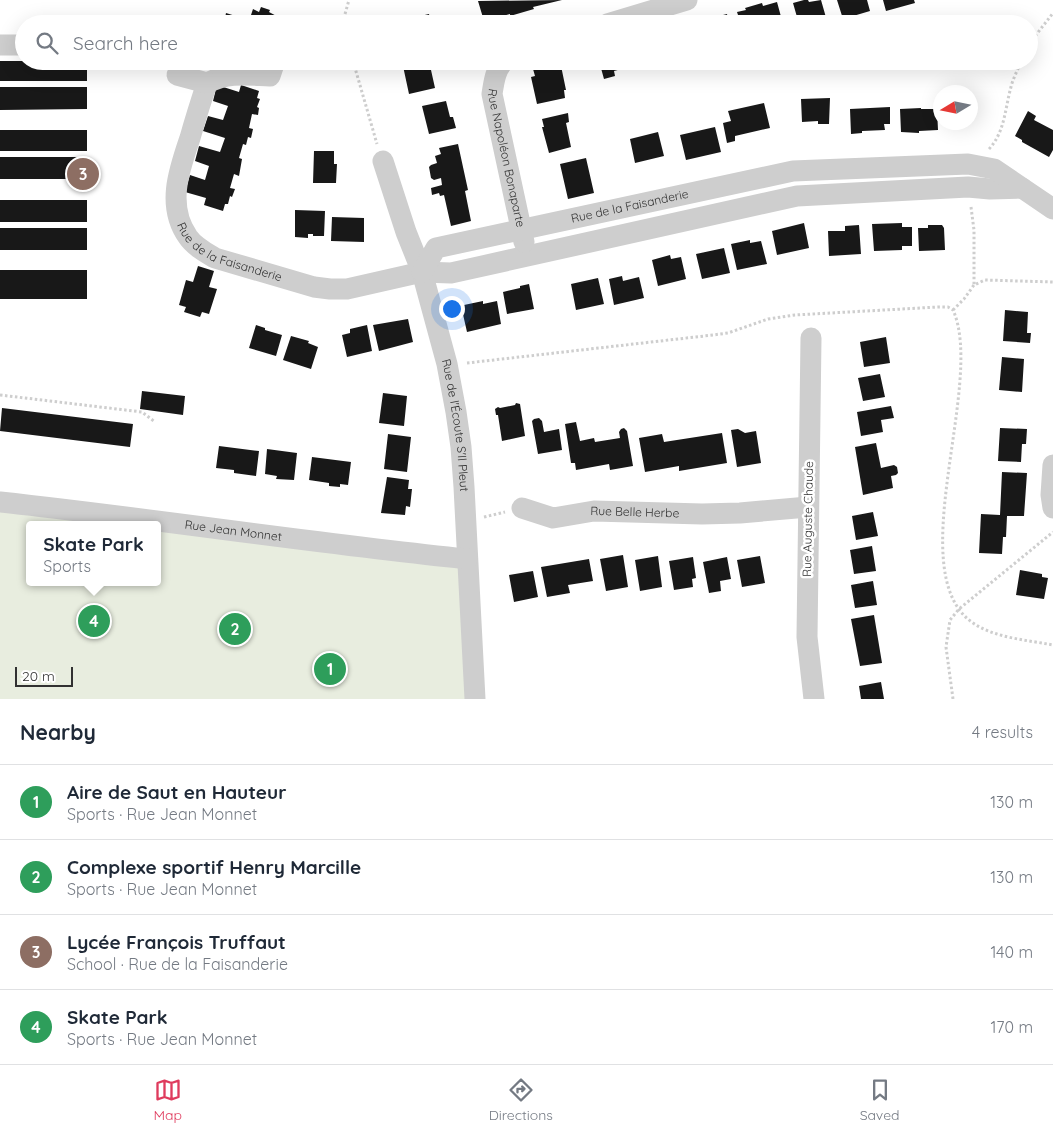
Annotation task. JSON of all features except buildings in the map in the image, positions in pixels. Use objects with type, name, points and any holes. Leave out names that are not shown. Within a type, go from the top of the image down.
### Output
[{"type":"street","points":[[637,15],[687,0]]},
{"type":"street","points":[[0,46],[15,45]]},
{"type":"street","points":[[177,75],[207,83],[232,74],[270,76],[272,70]]},
{"type":"street","name":"Rue Napoléon Bonaparte","points":[[498,70],[492,94],[526,256]]},
{"type":"street","name":"Rue de la Faisanderie","points":[[207,83],[178,172],[175,191],[176,209],[188,238],[200,249],[215,258],[314,287],[347,289],[422,272],[451,273],[797,196],[968,187],[990,189],[1022,188]]},
{"type":"street","name":"Rue de l'Écoute S'Il Pleut","points":[[383,161],[406,232],[422,272],[447,364],[461,447],[475,699]]},
{"type":"street","name":"Rue de la Faisanderie","points":[[422,272],[436,248],[793,171],[968,164],[994,169],[1053,209]]},
{"type":"street","points":[[793,171],[797,196]]},
{"type":"street","name":"Rue Auguste Chaude","points":[[811,338],[807,637],[814,699]]},
{"type":"street","points":[[1053,465],[1051,496],[1053,508]]},
{"type":"street","name":"Rue Jean Monnet","points":[[0,502],[159,521]]},
{"type":"street","name":"Rue Belle Herbe","points":[[522,508],[553,518],[594,511],[702,514],[740,513],[808,507]]},
{"type":"street","name":"Rue Jean Monnet","points":[[161,521],[258,535],[466,559]]},
{"type":"path","points":[[345,15],[349,0]]},
{"type":"path","points":[[1038,32],[1053,13]]},
{"type":"path","points":[[356,70],[383,161]]},
{"type":"path","points":[[968,164],[967,154],[984,155],[994,144],[1005,116],[1011,86],[1017,70]]},
{"type":"path","points":[[968,187],[974,230],[974,286]]},
{"type":"path","points":[[953,310],[974,286],[985,280],[1053,282]]},
{"type":"path","points":[[447,364],[728,333],[768,320],[795,315],[938,307],[953,310],[957,318],[960,336],[960,360],[958,397],[947,478],[943,544],[947,581],[959,609],[972,622],[1002,635],[1053,645]]},
{"type":"path","points":[[0,395],[142,412],[155,422]]},
{"type":"path","points":[[466,522],[522,508]]},
{"type":"path","points":[[953,699],[946,647],[950,620],[959,609],[1053,532]]},
{"type":"shaded area","points":[[0,502],[153,521],[26,521],[26,586],[161,586],[161,522],[467,560],[475,699],[0,699]]},
{"type":"place","name":"Lycée François Truffaut","points":[[83,174]]},
{"type":"place","name":"Skate Park","points":[[94,621]]},
{"type":"place","name":"Complexe sportif Henry Marcille","points":[[235,629]]},
{"type":"place","name":"Aire de Saut en Hauteur","points":[[330,669]]}]
